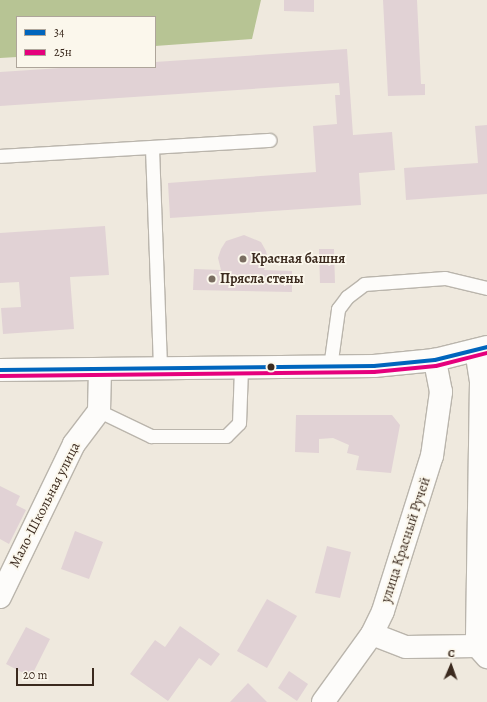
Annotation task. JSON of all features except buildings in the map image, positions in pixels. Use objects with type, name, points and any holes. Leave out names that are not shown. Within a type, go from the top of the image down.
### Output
[{"type":"street","points":[[0,370],[330,367],[435,360],[481,349],[482,652],[406,647],[372,634]]},
{"type":"street","name":"улица Красный Ручей","points":[[323,702],[372,634],[383,611],[432,456],[440,392],[435,360]]},
{"type":"street","points":[[99,411],[100,370]]},
{"type":"street","name":"Мало-Школьная улица","points":[[0,597],[74,444],[99,411]]},
{"type":"lane","points":[[0,156],[270,140]]},
{"type":"lane","points":[[152,148],[160,369]]},
{"type":"lane","points":[[330,367],[338,309],[347,297],[364,284],[445,278],[487,288]]},
{"type":"lane","points":[[99,411],[151,436],[226,436],[239,423],[241,368]]},
{"type":"green space","points":[[0,0],[261,0],[252,39],[156,46],[156,16],[16,16],[16,57],[0,58]]},
{"type":"transit line","name":"34","points":[[0,370],[374,366],[435,360],[487,347]]},
{"type":"transit line","name":"25н","points":[[0,376],[374,372],[436,366],[487,353]]},
{"type":"place","name":"Красная башня","points":[[243,259]]},
{"type":"place","name":"Прясла стены","points":[[212,279]]}]
